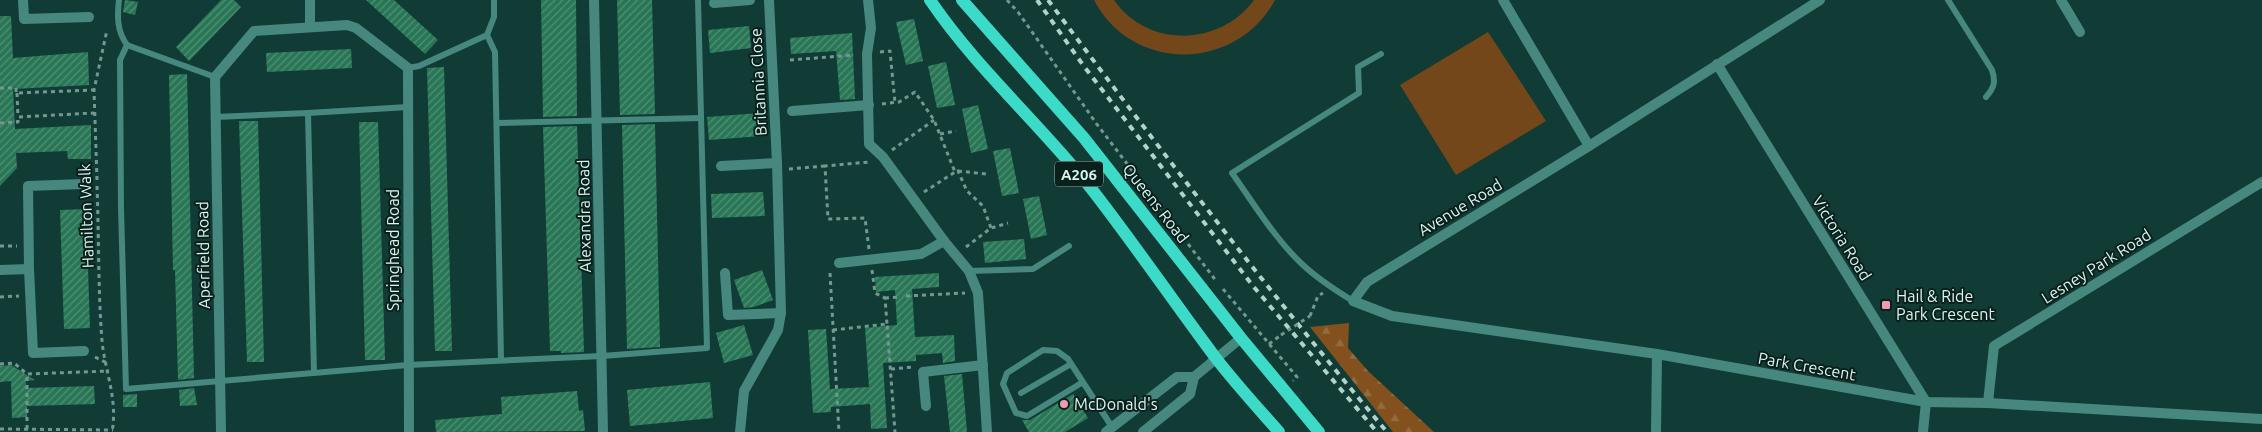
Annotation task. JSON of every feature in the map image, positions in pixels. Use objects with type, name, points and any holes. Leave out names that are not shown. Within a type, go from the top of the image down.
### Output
[{"type":"main road","name":"A206","points":[[930,0],[974,56],[1056,146],[1090,187],[1216,358],[1279,432]]},
{"type":"main road","name":"Queens Road","points":[[962,0],[1084,138],[1241,338],[1319,432]]},
{"type":"street","points":[[23,0],[24,19],[89,17]]},
{"type":"street","points":[[310,0],[310,26]]},
{"type":"street","name":"Alexandra Road","points":[[594,0],[603,432]]},
{"type":"street","points":[[714,3],[750,0]]},
{"type":"street","name":"Britannia Close","points":[[740,432],[744,392],[778,330],[781,313],[777,163],[769,0]]},
{"type":"street","points":[[868,0],[871,28],[867,54],[869,144],[883,157],[944,241],[969,271],[978,293],[987,432]]},
{"type":"street","points":[[1503,0],[1589,146]]},
{"type":"street","name":"Avenue Road","points":[[1353,301],[1367,282],[1589,146],[1820,0]]},
{"type":"street","points":[[2061,0],[2080,32]]},
{"type":"street","points":[[215,77],[254,31],[310,26],[347,25],[356,28],[408,68]]},
{"type":"street","name":"Victoria Road","points":[[1717,64],[1926,402]]},
{"type":"street","name":"Springhead Road","points":[[408,68],[409,432]]},
{"type":"street","name":"Aperfield Road","points":[[215,77],[221,432]]},
{"type":"street","points":[[792,111],[869,105]]},
{"type":"street","points":[[721,166],[777,163]]},
{"type":"street","name":"Lesney Park Road","points":[[1988,403],[1994,346],[2262,182]]},
{"type":"street","points":[[83,184],[28,186],[33,353],[84,351]]},
{"type":"street","points":[[839,263],[921,254],[944,241]]},
{"type":"street","points":[[0,270],[29,269]]},
{"type":"street","points":[[725,273],[728,315],[781,313]]},
{"type":"street","name":"Park Crescent","points":[[1353,301],[1392,316],[1657,354],[1926,402],[1988,403],[2262,419]]},
{"type":"street","points":[[1143,432],[1190,394],[1194,377],[1241,338]]},
{"type":"street","points":[[1656,432],[1657,354]]},
{"type":"street","points":[[926,406],[923,372],[983,365]]},
{"type":"street","points":[[1109,430],[1177,377],[1194,377]]},
{"type":"street","points":[[1923,432],[1926,402]]},
{"type":"lane","points":[[119,0],[117,16],[119,35],[127,45],[215,77]]},
{"type":"lane","points":[[408,68],[418,66],[487,34],[494,17],[494,0]]},
{"type":"lane","points":[[127,45],[120,60],[121,208],[126,389],[408,365],[501,359],[602,356],[707,348],[698,0]]},
{"type":"lane","points":[[1948,0],[1992,70],[1995,80],[1993,89],[1986,98]]},
{"type":"lane","points":[[487,34],[496,52],[501,359]]},
{"type":"lane","points":[[1353,301],[1331,288],[1302,265],[1279,238],[1232,173],[1359,92],[1358,67],[1381,54]]},
{"type":"lane","points":[[215,117],[408,107]]},
{"type":"lane","points":[[308,113],[314,373]]},
{"type":"lane","points":[[497,123],[701,118]]},
{"type":"lane","points":[[969,271],[1033,269],[1069,246]]},
{"type":"lane","points":[[1083,382],[1027,416],[1016,413],[1003,384],[1007,373],[1043,350],[1057,351],[1068,359],[1083,382],[1109,430]]},
{"type":"lane","points":[[1021,393],[1071,364]]},
{"type":"path","points":[[1007,0],[1018,12],[1149,193],[1297,377],[1294,381]]},
{"type":"path","name":"Hamilton Walk","points":[[107,24],[107,33],[94,90],[94,113],[102,342],[109,371],[114,409],[112,431]]},
{"type":"path","points":[[790,60],[890,51],[895,103]]},
{"type":"path","points":[[0,88],[16,88],[18,117],[18,122],[0,123]]},
{"type":"path","points":[[16,93],[94,90]]},
{"type":"path","points":[[869,105],[899,102],[915,92],[934,120],[956,171],[967,191],[983,206],[992,228]]},
{"type":"path","points":[[18,117],[94,113]]},
{"type":"path","points":[[789,169],[871,162],[883,157],[934,120]]},
{"type":"path","points":[[940,134],[956,131]]},
{"type":"path","points":[[825,166],[828,219],[865,218],[875,293],[885,298],[898,297]]},
{"type":"path","points":[[914,199],[956,171],[986,174]]},
{"type":"path","points":[[955,254],[992,228],[1008,223]]},
{"type":"path","points":[[839,263],[830,264],[839,432]]},
{"type":"path","points":[[1269,344],[1310,316],[1318,296],[1331,288]]},
{"type":"path","points":[[906,296],[978,293]]},
{"type":"path","points":[[0,297],[30,296]]},
{"type":"path","points":[[885,298],[895,432]]},
{"type":"path","points":[[833,330],[887,324]]},
{"type":"path","points":[[0,364],[14,363],[27,374],[109,371]]},
{"type":"path","points":[[891,369],[922,367],[923,372]]},
{"type":"path","points":[[27,374],[27,429]]},
{"type":"path","points":[[0,429],[112,431]]},
{"type":"shaded area","points":[[1094,0],[1114,0],[1128,16],[1145,27],[1164,33],[1184,36],[1222,27],[1240,15],[1254,0],[1275,0],[1258,24],[1236,41],[1211,51],[1184,54],[1158,51],[1133,41],[1111,24]]},
{"type":"shaded area","points":[[1488,32],[1546,121],[1456,175],[1400,85]]},
{"type":"green space","points":[[1349,323],[1348,348],[1368,371],[1434,432],[1393,432],[1310,327]]},
{"type":"building","points":[[125,0],[138,2],[135,15],[123,12]]},
{"type":"building","points":[[221,0],[234,0],[241,7],[189,61],[176,47]]},
{"type":"building","points":[[366,0],[394,0],[438,40],[425,54]]},
{"type":"building","points":[[541,0],[576,0],[577,116],[543,117]]},
{"type":"building","points":[[617,0],[652,0],[655,114],[620,115]]},
{"type":"building","points":[[0,16],[11,16],[13,58],[88,52],[89,85],[13,89],[15,129],[91,125],[91,159],[68,159],[67,151],[16,153],[17,168],[0,186]]},
{"type":"building","points":[[914,19],[923,61],[906,65],[896,22]]},
{"type":"building","points":[[749,26],[751,48],[710,53],[708,30]]},
{"type":"building","points":[[852,33],[855,99],[840,100],[836,51],[791,54],[790,38]]},
{"type":"building","points":[[351,49],[352,68],[267,72],[266,53]]},
{"type":"building","points":[[946,62],[955,105],[937,108],[928,66]]},
{"type":"building","points":[[444,67],[452,351],[435,351],[427,68]]},
{"type":"building","points":[[187,74],[194,378],[178,380],[175,270],[173,270],[169,75]]},
{"type":"building","points":[[978,105],[988,149],[971,153],[962,109]]},
{"type":"building","points":[[760,113],[762,136],[709,140],[707,117]]},
{"type":"building","points":[[239,121],[258,121],[264,362],[247,362]]},
{"type":"building","points":[[359,122],[378,122],[385,360],[365,360]]},
{"type":"building","points":[[655,124],[660,347],[627,349],[622,125]]},
{"type":"building","points":[[577,126],[584,352],[561,353],[561,351],[550,351],[543,127]]},
{"type":"building","points":[[1010,148],[1019,193],[1002,196],[993,151]]},
{"type":"building","points":[[763,192],[765,216],[712,218],[711,194]]},
{"type":"building","points":[[1039,196],[1047,235],[1031,239],[1023,199]]},
{"type":"building","points":[[86,209],[90,328],[64,329],[60,210]]},
{"type":"building","points":[[1024,239],[1026,259],[985,263],[983,242]]},
{"type":"building","points":[[762,270],[773,300],[754,307],[744,308],[734,280]]},
{"type":"building","points":[[939,273],[939,287],[912,289],[915,337],[954,335],[955,361],[943,363],[942,353],[916,355],[916,361],[883,363],[887,428],[871,429],[870,404],[831,407],[831,412],[813,413],[808,330],[826,329],[830,389],[869,387],[865,328],[897,325],[895,290],[876,292],[875,277]]},
{"type":"building","points":[[744,325],[753,355],[724,363],[716,333]]},
{"type":"building","points":[[11,365],[35,380],[26,381],[26,388],[94,386],[95,404],[27,406],[27,417],[12,418],[11,381],[0,382],[0,366]]},
{"type":"building","points":[[962,374],[967,432],[950,432],[944,376]]},
{"type":"building","points":[[710,382],[713,418],[630,426],[627,390]]},
{"type":"building","points":[[194,388],[197,405],[180,406],[179,390]]},
{"type":"building","points":[[577,391],[579,411],[583,410],[585,431],[436,432],[435,420],[502,414],[501,397]]},
{"type":"building","points":[[137,394],[137,407],[123,407],[123,395]]},
{"type":"building","name":"McDonald's","points":[[1073,394],[1088,418],[1065,432],[1029,432],[1022,420],[1030,420]]},
{"type":"railway","points":[[1037,0],[1083,65],[1253,286],[1377,432]]},
{"type":"railway","points":[[1048,0],[1215,219],[1387,432]]},
{"type":"place","name":"Hail & Ride Park Crescent","points":[[1886,305]]},
{"type":"place","name":"McDonald's","points":[[1064,404]]}]
